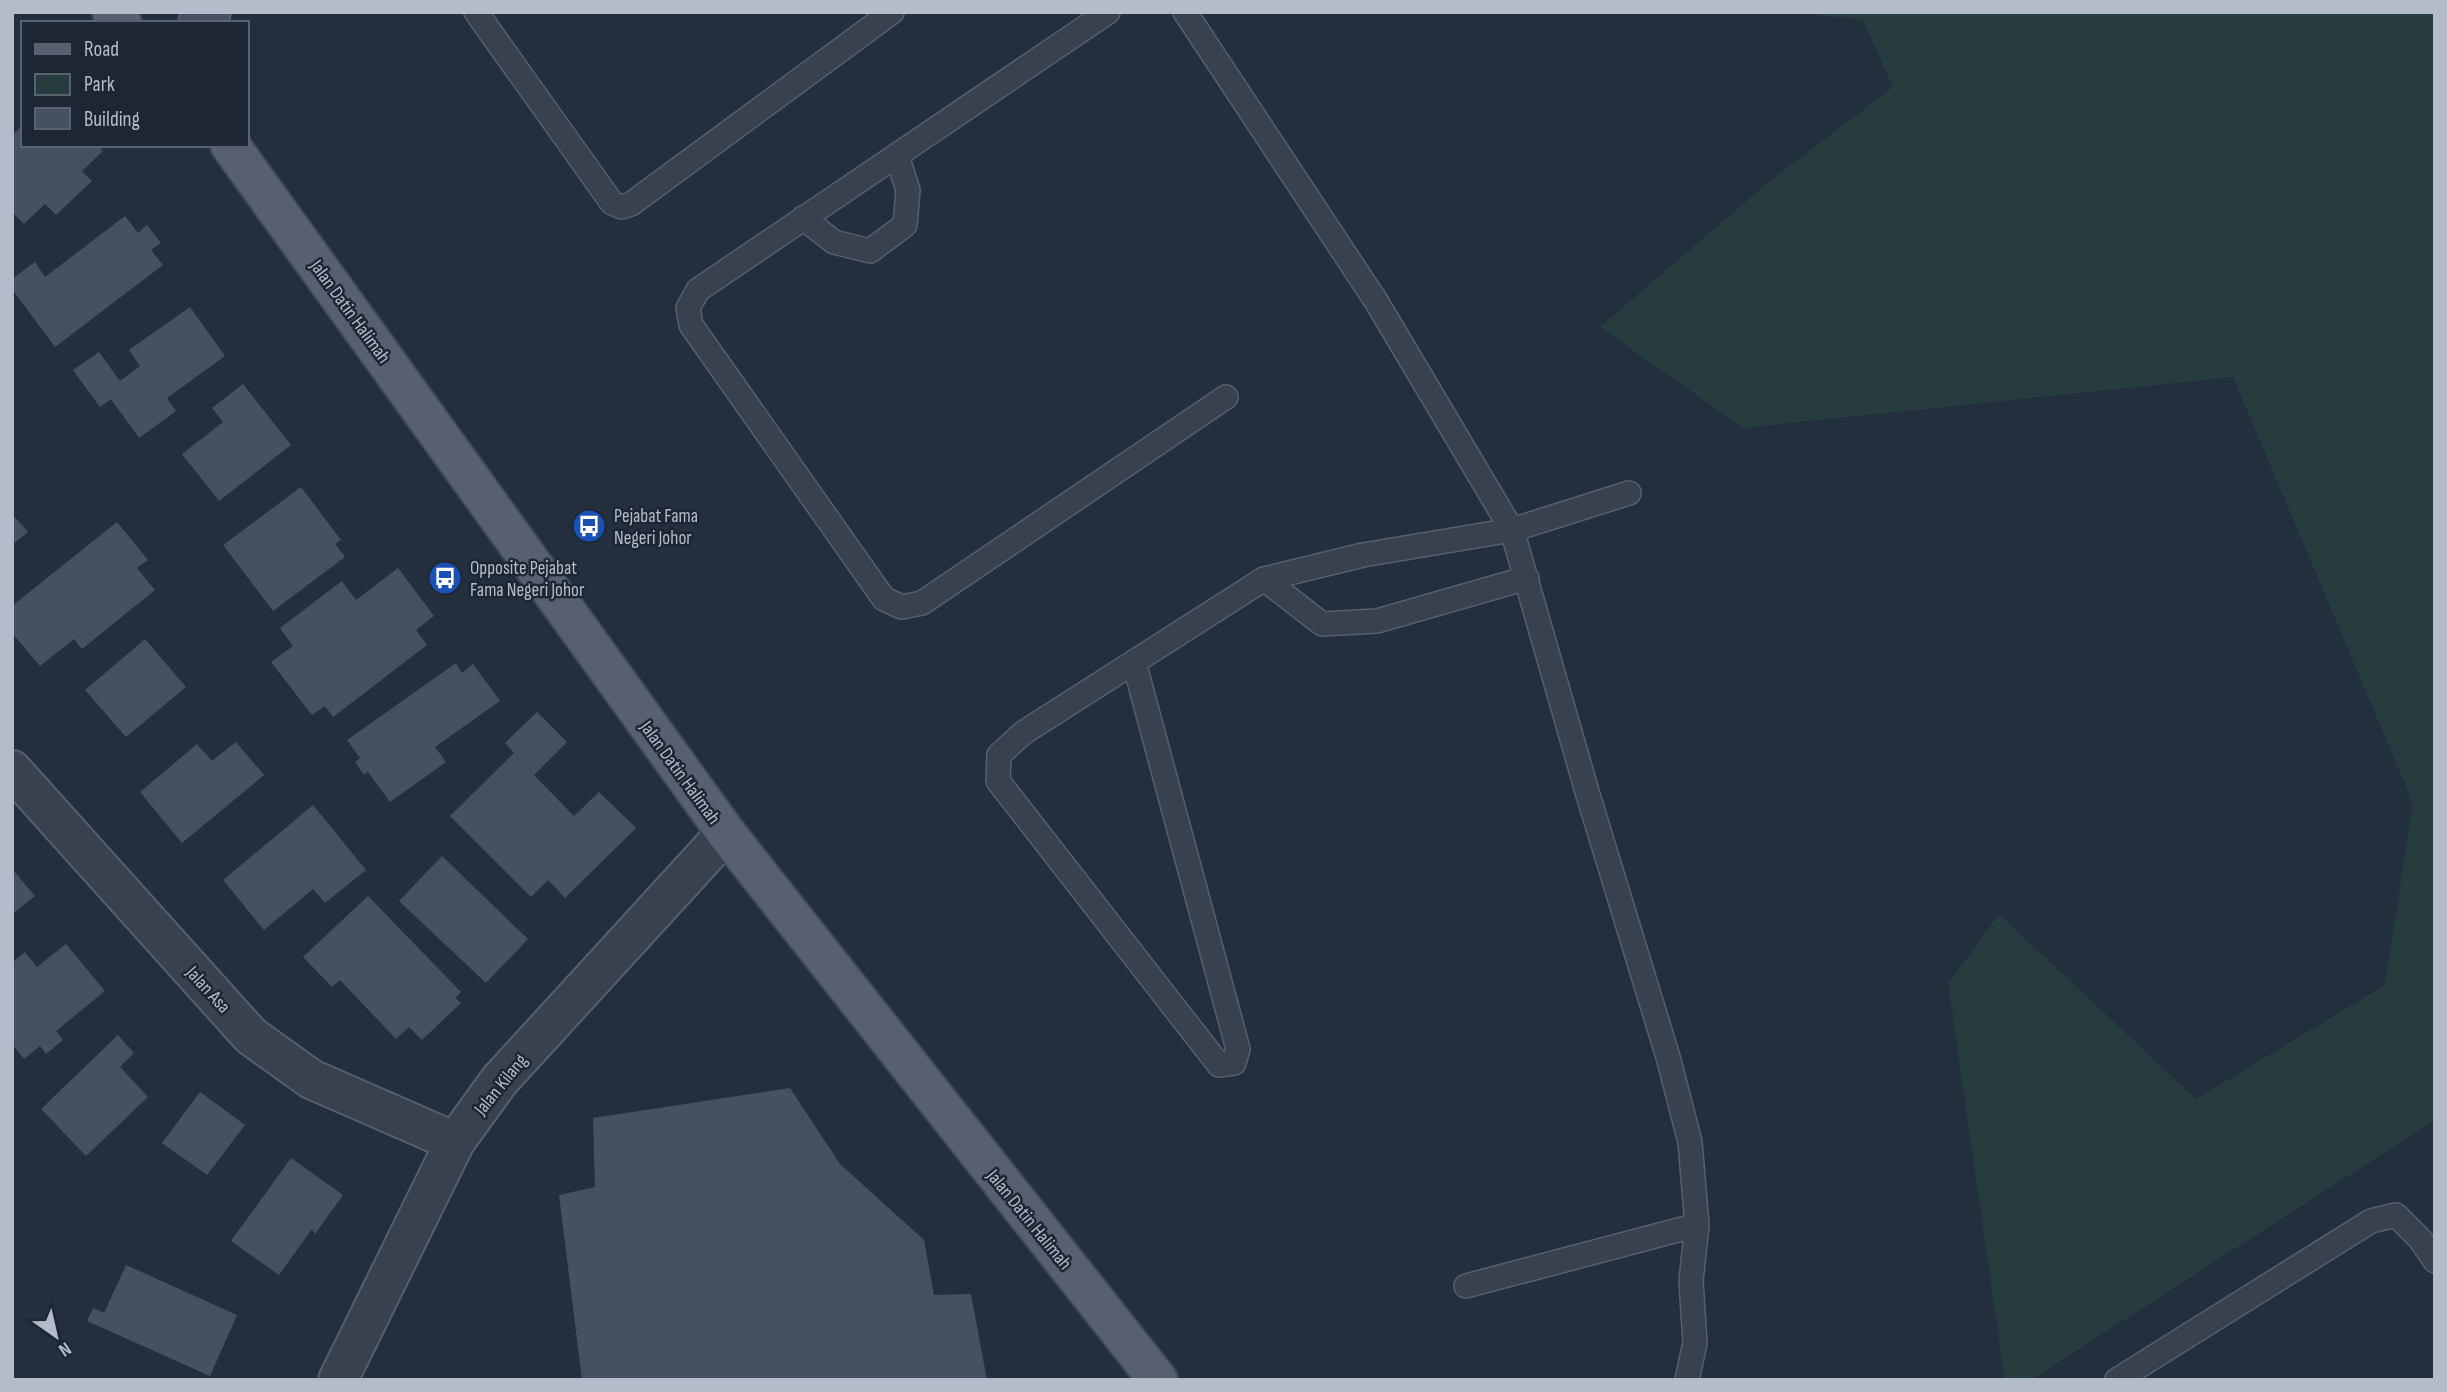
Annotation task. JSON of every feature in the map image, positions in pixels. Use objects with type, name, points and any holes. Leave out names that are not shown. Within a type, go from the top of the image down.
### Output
[{"type":"main road","name":"Jalan Datin Halimah","points":[[231,147],[726,833],[1158,1380]]},
{"type":"street","name":"Jalan Asa","points":[[12,769],[251,1036],[310,1079],[455,1142]]},
{"type":"street","name":"Jalan Kilang","points":[[338,1380],[455,1142],[499,1082],[726,833]]},
{"type":"lane","points":[[477,12],[612,204],[622,207],[631,204],[892,12]]},
{"type":"lane","points":[[1108,12],[698,290],[688,308],[691,325],[884,599],[902,607],[922,603],[1226,397]]},
{"type":"lane","points":[[1185,12],[1376,301],[1512,530],[1588,795],[1668,1057],[1690,1142],[1696,1225],[1691,1281],[1695,1343],[1687,1380]]},
{"type":"lane","points":[[803,218],[834,242],[870,251],[905,225],[908,190],[897,156]]},
{"type":"lane","points":[[1134,662],[1238,1049],[1234,1063],[1219,1065],[998,781],[999,755],[1023,733],[1134,662],[1264,579],[1363,555],[1512,530],[1629,493]]},
{"type":"lane","points":[[1264,579],[1322,624],[1377,621],[1527,579]]},
{"type":"lane","points":[[2117,1380],[2371,1221],[2396,1215],[2420,1238],[2435,1261]]},
{"type":"lane","points":[[1466,1286],[1696,1225]]},
{"type":"green space","points":[[1793,12],[2435,12],[2435,1120],[2031,1380],[2005,1380],[1948,984],[1999,914],[2196,1099],[2385,985],[2413,803],[2233,377],[1743,428],[1600,327],[1772,179],[1893,87],[1863,20]]},
{"type":"building","points":[[21,127],[21,147],[100,147],[103,151],[82,171],[92,181],[56,215],[45,204],[24,224],[12,212],[12,135]]},
{"type":"building","points":[[125,216],[138,233],[147,225],[161,243],[151,250],[163,265],[55,347],[12,289],[12,279],[35,262],[45,277]]},
{"type":"building","points":[[190,307],[225,356],[167,398],[176,411],[139,438],[111,399],[100,407],[73,370],[99,352],[120,381],[140,366],[129,350]]},
{"type":"building","points":[[243,384],[291,445],[219,501],[182,454],[223,422],[212,408]]},
{"type":"building","points":[[301,487],[341,540],[335,544],[345,557],[273,611],[223,545]]},
{"type":"building","points":[[12,514],[28,532],[12,545]]},
{"type":"building","points":[[117,522],[148,560],[137,568],[155,590],[82,649],[74,639],[40,666],[12,633],[12,606]]},
{"type":"building","points":[[398,568],[434,616],[416,630],[427,645],[333,717],[325,706],[312,715],[271,662],[293,646],[280,628],[342,581],[356,600]]},
{"type":"building","points":[[145,639],[186,687],[126,737],[85,690]]},
{"type":"building","points":[[456,663],[462,673],[473,664],[500,701],[435,747],[446,762],[390,802],[368,772],[364,775],[355,762],[360,758],[347,740]]},
{"type":"building","points":[[537,712],[567,742],[534,775],[574,816],[599,792],[636,828],[565,898],[548,880],[531,897],[450,816],[514,753],[505,743]]},
{"type":"building","points":[[236,742],[264,775],[182,843],[140,792],[197,744],[212,761]]},
{"type":"building","points":[[313,805],[366,870],[325,903],[313,889],[264,930],[223,880]]},
{"type":"building","points":[[442,856],[528,939],[486,983],[399,901]]},
{"type":"building","points":[[12,869],[35,896],[12,914]]},
{"type":"building","points":[[368,896],[461,992],[455,998],[461,1003],[422,1040],[409,1027],[396,1039],[340,980],[332,987],[303,957]]},
{"type":"building","points":[[66,944],[105,991],[56,1031],[63,1040],[46,1054],[40,1046],[24,1059],[12,1044],[12,962],[25,952],[37,967]]},
{"type":"building","points":[[118,1035],[134,1053],[120,1067],[148,1097],[86,1156],[41,1109]]},
{"type":"building","points":[[790,1088],[840,1164],[924,1240],[934,1295],[971,1294],[987,1380],[582,1380],[559,1195],[595,1187],[593,1118]]},
{"type":"building","points":[[200,1092],[245,1125],[207,1175],[162,1143]]},
{"type":"building","points":[[291,1158],[343,1195],[315,1234],[312,1229],[279,1275],[231,1241]]},
{"type":"building","points":[[126,1265],[237,1315],[210,1376],[87,1321],[93,1308],[104,1313]]},
{"type":"place","name":"Pejabat Fama Negeri Johor","points":[[589,526]]},
{"type":"place","name":"Opposite Pejabat Fama Negeri Johor","points":[[445,578]]}]
